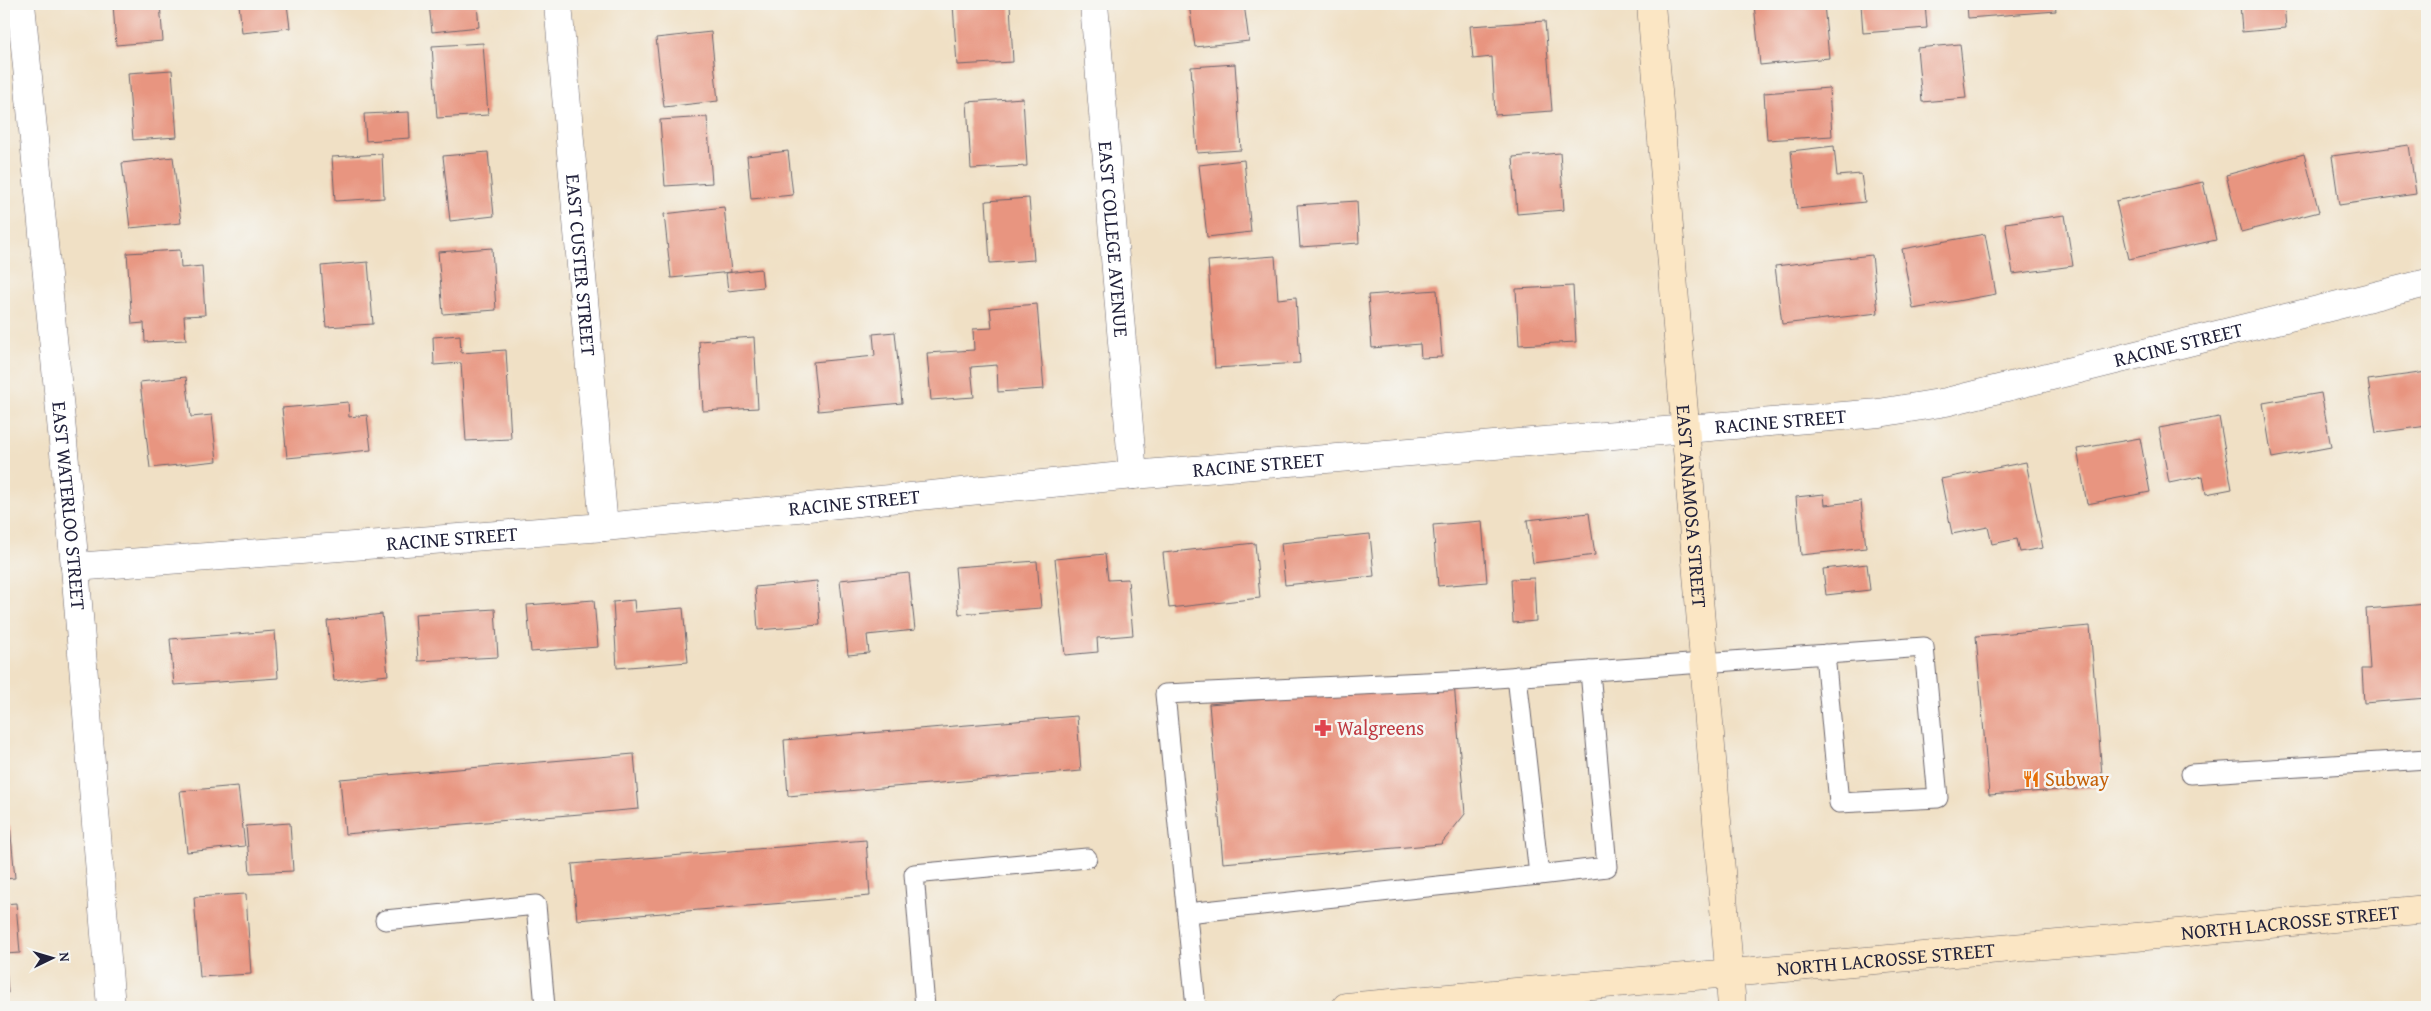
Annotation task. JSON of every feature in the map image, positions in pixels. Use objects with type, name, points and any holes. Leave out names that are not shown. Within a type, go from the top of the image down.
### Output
[{"type":"main road","name":"EAST ANAMOSA STREET","points":[[1651,4],[1687,430],[1732,1007]]},
{"type":"main road","name":"NORTH LACROSSE STREET","points":[[1346,1007],[2427,908]]},
{"type":"street","name":"EAST WATERLOO STREET","points":[[20,4],[75,566],[111,1007]]},
{"type":"street","name":"EAST CUSTER STREET","points":[[558,4],[604,527]]},
{"type":"street","name":"EAST COLLEGE AVENUE","points":[[1094,4],[1133,475]]},
{"type":"street","name":"RACINE STREET","points":[[75,566],[604,527],[1133,475],[1879,413],[1946,402],[2427,282]]},
{"type":"lane","points":[[1196,1007],[1165,694],[1517,676],[1924,647],[1938,798],[1839,803],[1826,654]]},
{"type":"lane","points":[[1187,913],[1607,867],[1590,671]]},
{"type":"lane","points":[[1517,676],[1539,875]]},
{"type":"lane","points":[[2191,774],[2427,758]]},
{"type":"lane","points":[[925,1007],[914,874],[1087,858]]},
{"type":"lane","points":[[385,920],[536,905],[545,1007]]},
{"type":"building","points":[[113,4],[160,4],[163,41],[116,45]]},
{"type":"building","points":[[239,4],[287,4],[290,28],[242,33]]},
{"type":"building","points":[[429,4],[477,4],[479,27],[432,32]]},
{"type":"building","points":[[953,4],[1010,4],[1013,62],[957,65]]},
{"type":"building","points":[[1189,4],[1244,4],[1249,41],[1195,47]]},
{"type":"building","points":[[1754,4],[1824,4],[1829,58],[1760,65]]},
{"type":"building","points":[[1861,4],[1925,4],[1927,28],[1863,33]]},
{"type":"building","points":[[1967,4],[2055,4],[2056,11],[1968,18]]},
{"type":"building","points":[[2240,4],[2284,4],[2286,28],[2242,32]]},
{"type":"building","points":[[1545,21],[1552,111],[1495,115],[1492,57],[1473,59],[1470,26]]},
{"type":"building","points":[[711,32],[718,101],[664,107],[656,38]]},
{"type":"building","points":[[483,43],[488,115],[437,118],[432,46]]},
{"type":"building","points":[[1960,44],[1966,98],[1922,102],[1917,48]]},
{"type":"building","points":[[1235,64],[1241,150],[1197,153],[1191,67]]},
{"type":"building","points":[[172,70],[177,137],[133,140],[128,73]]},
{"type":"building","points":[[1829,88],[1832,136],[1767,140],[1764,93]]},
{"type":"building","points":[[1023,98],[1027,166],[971,169],[967,102]]},
{"type":"building","points":[[409,112],[410,138],[366,141],[364,114]]},
{"type":"building","points":[[707,117],[712,183],[665,186],[660,120]]},
{"type":"building","points":[[2409,145],[2416,194],[2339,205],[2332,156]]},
{"type":"building","points":[[1834,146],[1837,176],[1861,174],[1865,202],[1797,209],[1791,151]]},
{"type":"building","points":[[788,151],[793,195],[751,199],[747,156]]},
{"type":"building","points":[[488,152],[494,216],[450,221],[443,156]]},
{"type":"building","points":[[1560,153],[1564,210],[1517,214],[1513,157]]},
{"type":"building","points":[[382,154],[384,198],[335,201],[332,157]]},
{"type":"building","points":[[2304,154],[2319,212],[2241,232],[2226,175]]},
{"type":"building","points":[[173,157],[181,223],[130,228],[122,163]]},
{"type":"building","points":[[1244,160],[1251,232],[1207,237],[1199,165]]},
{"type":"building","points":[[2203,182],[2216,240],[2129,259],[2116,201]]},
{"type":"building","points":[[1029,198],[1034,260],[990,263],[986,201]]},
{"type":"building","points":[[1357,201],[1359,243],[1300,247],[1297,205]]},
{"type":"building","points":[[724,207],[731,272],[671,278],[664,214]]},
{"type":"building","points":[[2065,215],[2073,266],[2013,274],[2005,223]]},
{"type":"building","points":[[1985,234],[1996,294],[1913,309],[1902,249]]},
{"type":"building","points":[[492,248],[496,310],[443,314],[438,252]]},
{"type":"building","points":[[180,250],[181,268],[202,266],[205,315],[184,316],[186,340],[145,342],[144,323],[132,324],[127,253]]},
{"type":"building","points":[[1872,255],[1878,313],[1782,324],[1775,266]]},
{"type":"building","points":[[1275,256],[1278,299],[1296,297],[1300,363],[1215,368],[1208,261]]},
{"type":"building","points":[[368,262],[373,324],[326,327],[321,266]]},
{"type":"building","points":[[761,269],[763,287],[728,291],[726,273]]},
{"type":"building","points":[[1573,286],[1576,342],[1519,345],[1516,289]]},
{"type":"building","points":[[1437,290],[1442,357],[1421,358],[1420,344],[1372,348],[1368,295]]},
{"type":"building","points":[[1037,304],[1044,389],[998,392],[997,365],[971,367],[974,397],[931,400],[927,353],[974,350],[973,329],[992,328],[990,308]]},
{"type":"building","points":[[895,332],[902,403],[818,411],[813,362],[875,356],[873,334]]},
{"type":"building","points":[[460,335],[461,353],[506,350],[511,439],[466,441],[461,363],[434,365],[433,337]]},
{"type":"building","points":[[754,337],[758,408],[703,411],[699,341]]},
{"type":"building","points":[[2427,372],[2427,426],[2376,433],[2368,380]]},
{"type":"building","points":[[186,377],[191,417],[212,415],[217,461],[150,468],[140,382]]},
{"type":"building","points":[[2321,393],[2331,447],[2272,458],[2263,403]]},
{"type":"building","points":[[348,402],[349,417],[367,415],[371,450],[287,458],[282,408]]},
{"type":"building","points":[[2219,417],[2232,489],[2206,494],[2203,476],[2169,483],[2159,428]]},
{"type":"building","points":[[2140,438],[2150,492],[2087,504],[2077,449]]},
{"type":"building","points":[[2026,462],[2043,548],[2020,552],[2017,539],[1992,544],[1988,527],[1952,534],[1941,479]]},
{"type":"building","points":[[1824,494],[1825,505],[1861,501],[1866,548],[1801,555],[1796,497]]},
{"type":"building","points":[[1589,513],[1595,555],[1533,563],[1527,520]]},
{"type":"building","points":[[1482,521],[1487,582],[1438,586],[1433,525]]},
{"type":"building","points":[[1370,534],[1374,576],[1285,585],[1281,543]]},
{"type":"building","points":[[1255,543],[1260,598],[1169,608],[1163,553]]},
{"type":"building","points":[[1105,554],[1108,580],[1128,579],[1133,635],[1097,638],[1098,652],[1065,655],[1055,559]]},
{"type":"building","points":[[1037,561],[1041,608],[959,614],[955,567]]},
{"type":"building","points":[[1867,564],[1870,590],[1826,595],[1823,569]]},
{"type":"building","points":[[909,573],[915,630],[867,635],[869,653],[848,655],[840,580]]},
{"type":"building","points":[[1534,578],[1536,621],[1513,623],[1511,579]]},
{"type":"building","points":[[817,581],[820,625],[758,630],[755,587]]},
{"type":"building","points":[[594,600],[598,647],[531,652],[527,605]]},
{"type":"building","points":[[634,600],[635,612],[683,608],[688,662],[617,668],[613,602]]},
{"type":"building","points":[[2427,604],[2427,698],[2364,703],[2362,669],[2370,669],[2366,609]]},
{"type":"building","points":[[495,609],[498,657],[418,661],[415,614]]},
{"type":"building","points":[[382,614],[388,675],[334,681],[327,621]]},
{"type":"building","points":[[2090,626],[2103,787],[1989,795],[1976,636]]},
{"type":"building","points":[[275,631],[278,678],[174,685],[170,639]]},
{"type":"building","name":"Walgreens","points":[[1454,683],[1465,814],[1441,844],[1223,863],[1209,704]]},
{"type":"building","points":[[1077,716],[1081,771],[788,796],[784,740]]},
{"type":"building","points":[[4,738],[8,788],[4,788]]},
{"type":"building","points":[[634,754],[639,809],[345,834],[340,779]]},
{"type":"building","points":[[238,786],[245,846],[187,852],[180,791]]},
{"type":"building","points":[[290,823],[293,871],[250,873],[246,826]]},
{"type":"building","points":[[10,825],[15,878],[4,879],[4,826]]},
{"type":"building","points":[[866,840],[870,896],[577,920],[572,864]]},
{"type":"building","points":[[246,894],[251,974],[200,977],[194,897]]},
{"type":"building","points":[[16,903],[20,953],[5,954],[8,993],[4,993],[4,904]]},
{"type":"place","name":"Walgreens","points":[[1323,728]]},
{"type":"place","name":"Subway","points":[[2031,779]]}]
